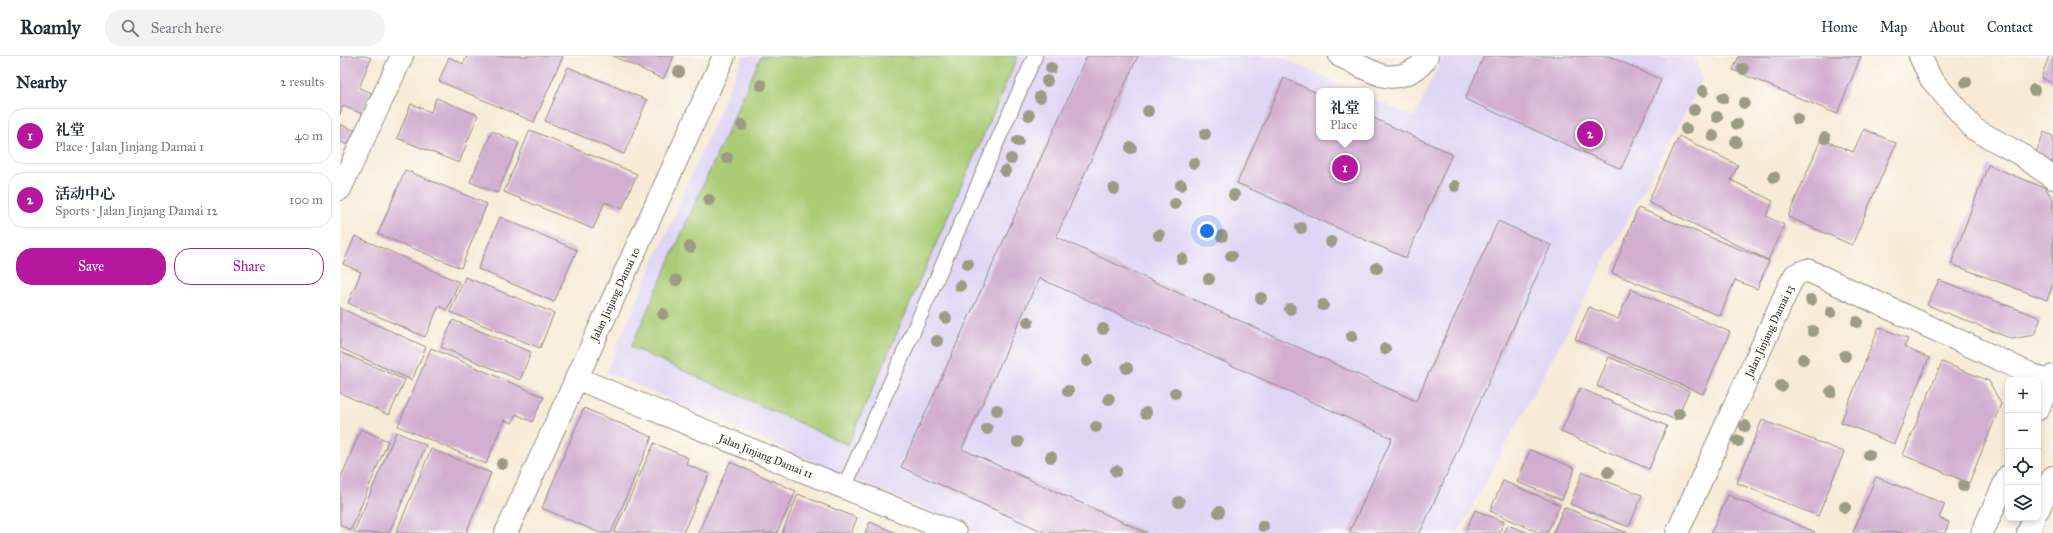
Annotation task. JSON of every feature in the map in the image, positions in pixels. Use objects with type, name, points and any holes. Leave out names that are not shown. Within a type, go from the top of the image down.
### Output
[{"type":"street","points":[[340,188],[402,56]]},
{"type":"street","name":"Jalan Jinjang Damai 10","points":[[506,533],[724,56]]},
{"type":"street","points":[[1340,56],[1386,76],[1408,74],[1425,59]]},
{"type":"street","points":[[1920,56],[1930,79],[1974,129],[2020,154],[2053,178]]},
{"type":"street","name":"Jalan Jinjang Damai 13","points":[[1677,533],[1790,284],[1795,275],[1807,270],[2051,379]]},
{"type":"street","name":"Jalan Jinjang Damai 11","points":[[576,378],[955,533]]},
{"type":"street","points":[[2041,402],[2051,379]]},
{"type":"street","points":[[2041,503],[2053,476]]},
{"type":"street","points":[[1982,533],[2005,483]]},
{"type":"street","points":[[2028,533],[2033,521]]},
{"type":"lane","points":[[844,488],[1035,56]]},
{"type":"shaded area","points":[[743,56],[1278,56],[1349,88],[1316,88],[1316,140],[1374,140],[1374,99],[1415,117],[1443,56],[1694,56],[1703,80],[1458,533],[979,533],[606,372]]},
{"type":"green space","points":[[761,56],[1018,56],[848,445],[631,347]]},
{"type":"building","points":[[340,56],[365,56],[371,58],[359,88],[372,93],[363,114],[343,106],[340,114]]},
{"type":"building","points":[[467,56],[563,56],[534,122],[439,81],[449,57],[463,64]]},
{"type":"building","points":[[613,56],[674,56],[663,79]]},
{"type":"building","points":[[1087,56],[1138,56],[1056,237],[1416,401],[1498,221],[1551,245],[1420,533],[1349,533],[1392,438],[1039,278],[962,449],[1147,533],[1046,533],[901,467]]},
{"type":"building","points":[[1484,56],[1609,56],[1661,80],[1621,169],[1465,99]]},
{"type":"building","points":[[1739,56],[1861,56],[1837,114],[1733,70]]},
{"type":"building","points":[[2049,56],[2053,56],[2053,83],[2041,78]]},
{"type":"building","points":[[568,67],[647,100],[624,154],[545,121]]},
{"type":"building","points":[[1284,78],[1316,93],[1316,140],[1374,140],[1374,118],[1452,154],[1406,258],[1237,183]]},
{"type":"building","points":[[436,98],[478,115],[459,163],[397,138],[411,104],[431,112]]},
{"type":"building","points":[[340,124],[356,131],[350,146],[340,142]]},
{"type":"building","points":[[1864,129],[1896,143],[1852,245],[1788,217],[1821,139],[1853,152]]},
{"type":"building","points":[[530,130],[637,174],[622,209],[605,202],[593,229],[504,192]]},
{"type":"building","points":[[492,131],[519,143],[497,193],[470,182]]},
{"type":"building","points":[[2044,132],[2053,136],[2053,163],[2035,155]]},
{"type":"building","points":[[1679,136],[1738,165],[1731,180],[1773,201],[1766,216],[1784,225],[1768,260],[1648,202]]},
{"type":"building","points":[[1988,165],[2045,188],[2053,199],[2053,285],[2047,300],[1951,264]]},
{"type":"building","points":[[405,170],[487,204],[461,268],[378,234]]},
{"type":"building","points":[[1638,208],[1769,261],[1757,289],[1735,280],[1720,316],[1612,273]]},
{"type":"building","points":[[500,217],[577,250],[554,302],[478,269]]},
{"type":"building","points":[[355,236],[459,282],[447,310],[439,306],[425,337],[348,303],[361,272],[343,264]]},
{"type":"building","points":[[465,277],[554,313],[540,348],[450,312]]},
{"type":"building","points":[[1939,280],[2041,318],[2034,335],[2012,339],[1927,305]]},
{"type":"building","points":[[1631,289],[1730,332],[1703,394],[1575,339],[1589,307],[1618,319]]},
{"type":"building","points":[[340,308],[426,347],[412,380],[340,348]]},
{"type":"building","points":[[453,320],[531,352],[520,380],[441,347]]},
{"type":"building","points":[[1879,327],[1908,339],[1904,347],[1929,358],[1894,444],[1841,422]]},
{"type":"building","points":[[431,348],[544,397],[532,422],[516,414],[512,423],[504,420],[486,464],[398,426]]},
{"type":"building","points":[[340,352],[405,380],[389,415],[340,393]]},
{"type":"building","points":[[1609,357],[1689,391],[1676,420],[1597,386]]},
{"type":"building","points":[[1942,362],[1989,381],[2001,404],[1969,483],[1903,455]]},
{"type":"building","points":[[1580,388],[1667,426],[1649,469],[1561,432]]},
{"type":"building","points":[[584,408],[652,437],[611,533],[600,533],[542,508]]},
{"type":"building","points":[[1762,420],[1844,452],[1818,516],[1737,483]]},
{"type":"building","points":[[361,429],[388,441],[351,530],[340,525],[340,480]]},
{"type":"building","points":[[396,432],[426,445],[389,533],[356,533],[354,532]]},
{"type":"building","points":[[654,443],[688,458],[686,464],[709,474],[683,533],[614,533]]},
{"type":"building","points":[[431,449],[491,473],[466,533],[396,533]]},
{"type":"building","points":[[1530,450],[1575,468],[1562,500],[1517,482]]},
{"type":"building","points":[[730,462],[796,491],[777,533],[698,533]]},
{"type":"building","points":[[1583,472],[1642,495],[1629,527],[1570,504]]},
{"type":"building","points":[[1876,477],[1945,504],[1939,518],[1949,522],[1945,533],[1853,532]]},
{"type":"building","points":[[1503,481],[1560,505],[1547,533],[1540,533],[1490,511]]},
{"type":"building","points":[[798,494],[857,518],[851,533],[782,533]]},
{"type":"building","points":[[1728,495],[1815,532],[1711,533]]},
{"type":"building","points":[[1564,507],[1627,533],[1553,533]]},
{"type":"building","points":[[1475,510],[1504,522],[1499,533],[1465,533]]},
{"type":"building","points":[[870,522],[896,533],[865,533]]},
{"type":"building","points":[[1508,525],[1528,533],[1504,533]]},
{"type":"place","name":"活动中心","points":[[1590,134]]},
{"type":"place","name":"礼堂","points":[[1345,168]]}]
